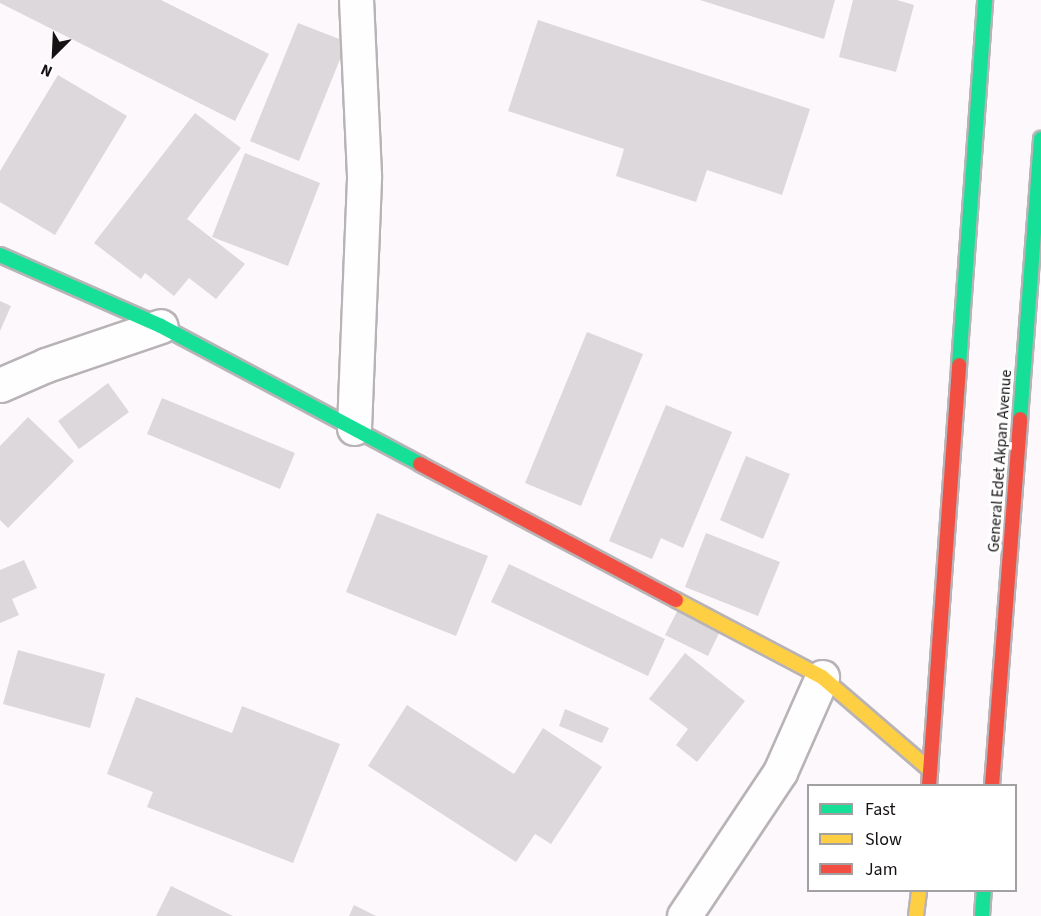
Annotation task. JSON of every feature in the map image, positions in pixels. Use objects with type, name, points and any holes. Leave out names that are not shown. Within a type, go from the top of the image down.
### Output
[{"type":"street","points":[[354,428],[364,175],[356,0]]},
{"type":"street","points":[[929,784],[985,0]]},
{"type":"street","name":"General Edet Akpan Avenue","points":[[992,784],[1041,139]]},
{"type":"street","points":[[0,255],[161,326],[822,677],[930,770]]},
{"type":"street","points":[[0,385],[46,365],[161,326]]},
{"type":"street","points":[[684,916],[780,772],[822,677]]},
{"type":"street","points":[[916,916],[919,892]]},
{"type":"street","points":[[982,916],[984,892]]},
{"type":"building","points":[[0,0],[161,0],[269,54],[235,121],[0,3]]},
{"type":"building","points":[[700,0],[835,0],[824,39]]},
{"type":"building","points":[[853,0],[897,0],[914,5],[896,72],[839,57]]},
{"type":"building","points":[[538,20],[810,109],[782,195],[707,170],[696,202],[616,176],[624,149],[508,111]]},
{"type":"building","points":[[298,23],[347,42],[299,161],[250,141]]},
{"type":"building","points":[[58,75],[127,116],[55,235],[0,202],[0,171]]},
{"type":"building","points":[[195,113],[241,148],[187,219],[245,264],[216,299],[189,278],[174,296],[145,273],[141,279],[94,243]]},
{"type":"building","points":[[245,153],[320,183],[288,266],[212,237]]},
{"type":"building","points":[[0,301],[11,306],[0,331]]},
{"type":"building","points":[[587,332],[643,354],[581,506],[525,483]]},
{"type":"building","points":[[108,383],[129,412],[79,449],[58,421]]},
{"type":"building","points":[[162,398],[295,453],[280,489],[147,434]]},
{"type":"building","points":[[666,405],[732,432],[683,548],[661,538],[652,559],[609,541]]},
{"type":"building","points":[[28,417],[74,461],[8,528],[0,520],[0,446]]},
{"type":"building","points":[[746,456],[790,474],[763,539],[720,520]]},
{"type":"building","points":[[377,513],[488,556],[456,636],[346,592]]},
{"type":"building","points":[[706,533],[780,562],[758,616],[685,587]]},
{"type":"building","points":[[24,560],[37,588],[12,599],[19,615],[0,623],[0,570]]},
{"type":"building","points":[[509,564],[665,639],[648,676],[491,602]]},
{"type":"building","points":[[683,600],[725,621],[708,656],[665,635]]},
{"type":"building","points":[[18,650],[105,674],[90,728],[3,704]]},
{"type":"building","points":[[685,653],[745,701],[697,762],[676,745],[688,729],[649,699]]},
{"type":"building","points":[[136,697],[232,733],[242,706],[340,744],[293,863],[147,807],[153,792],[107,774]]},
{"type":"building","points":[[407,705],[514,774],[543,728],[602,767],[551,844],[535,834],[516,862],[368,766]]},
{"type":"building","points":[[565,709],[609,728],[602,743],[559,726]]},
{"type":"building","points":[[171,886],[233,916],[156,916]]},
{"type":"building","points":[[354,905],[376,916],[349,916]]},
{"type":"traffic: fast","points":[[959,365],[985,0]]},
{"type":"traffic: fast","points":[[1020,419],[1041,139]]},
{"type":"traffic: fast","points":[[0,255],[161,326],[420,464]]},
{"type":"traffic: fast","points":[[982,916],[984,892]]},
{"type":"traffic: slow","points":[[676,600],[822,677],[930,770]]},
{"type":"traffic: slow","points":[[916,916],[919,892]]},
{"type":"traffic: jam","points":[[929,784],[959,365]]},
{"type":"traffic: jam","points":[[992,784],[1020,419]]},
{"type":"traffic: jam","points":[[420,464],[676,600]]}]
